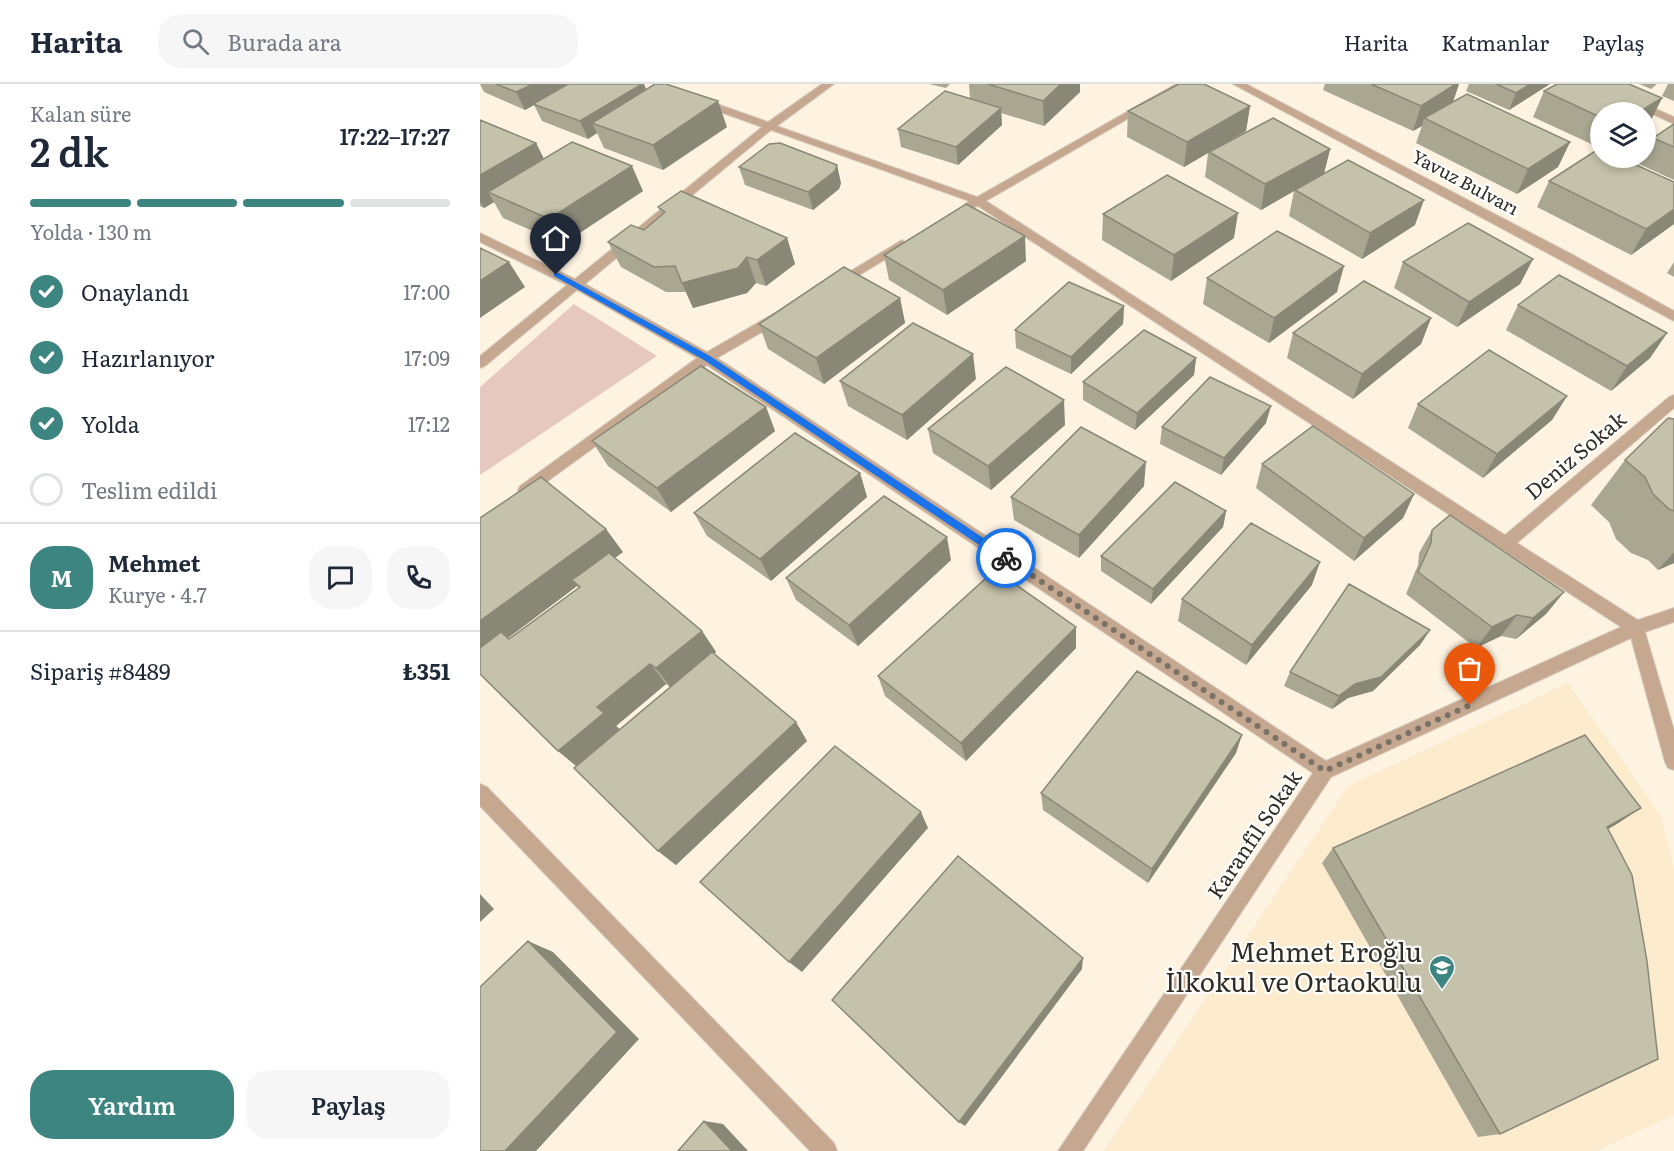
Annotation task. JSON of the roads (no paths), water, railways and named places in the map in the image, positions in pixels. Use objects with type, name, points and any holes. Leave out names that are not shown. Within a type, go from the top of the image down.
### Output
[{"type":"street","points":[[480,363],[770,126],[829,84]]},
{"type":"street","points":[[957,212],[1183,84]]},
{"type":"street","name":"Yavuz Bulvarı","points":[[1238,84],[1571,259],[1674,316]]},
{"type":"street","points":[[1593,84],[1674,121]]},
{"type":"street","points":[[685,95],[978,201],[1636,628],[1674,762]]},
{"type":"street","points":[[827,288],[917,236]]},
{"type":"street","points":[[480,237],[575,284],[707,358],[1325,771]]},
{"type":"street","points":[[518,495],[707,358],[787,312]]},
{"type":"street","name":"Deniz Sokak","points":[[1505,544],[1674,400]]},
{"type":"street","name":"Karanfil Sokak","points":[[1069,1151],[1325,771],[1636,628],[1674,615]]},
{"type":"street","points":[[480,793],[826,1151]]},
{"type":"place","name":"Mehmet Eroğlu İlkokul ve Ortaokulu","points":[[1442,991]]}]
